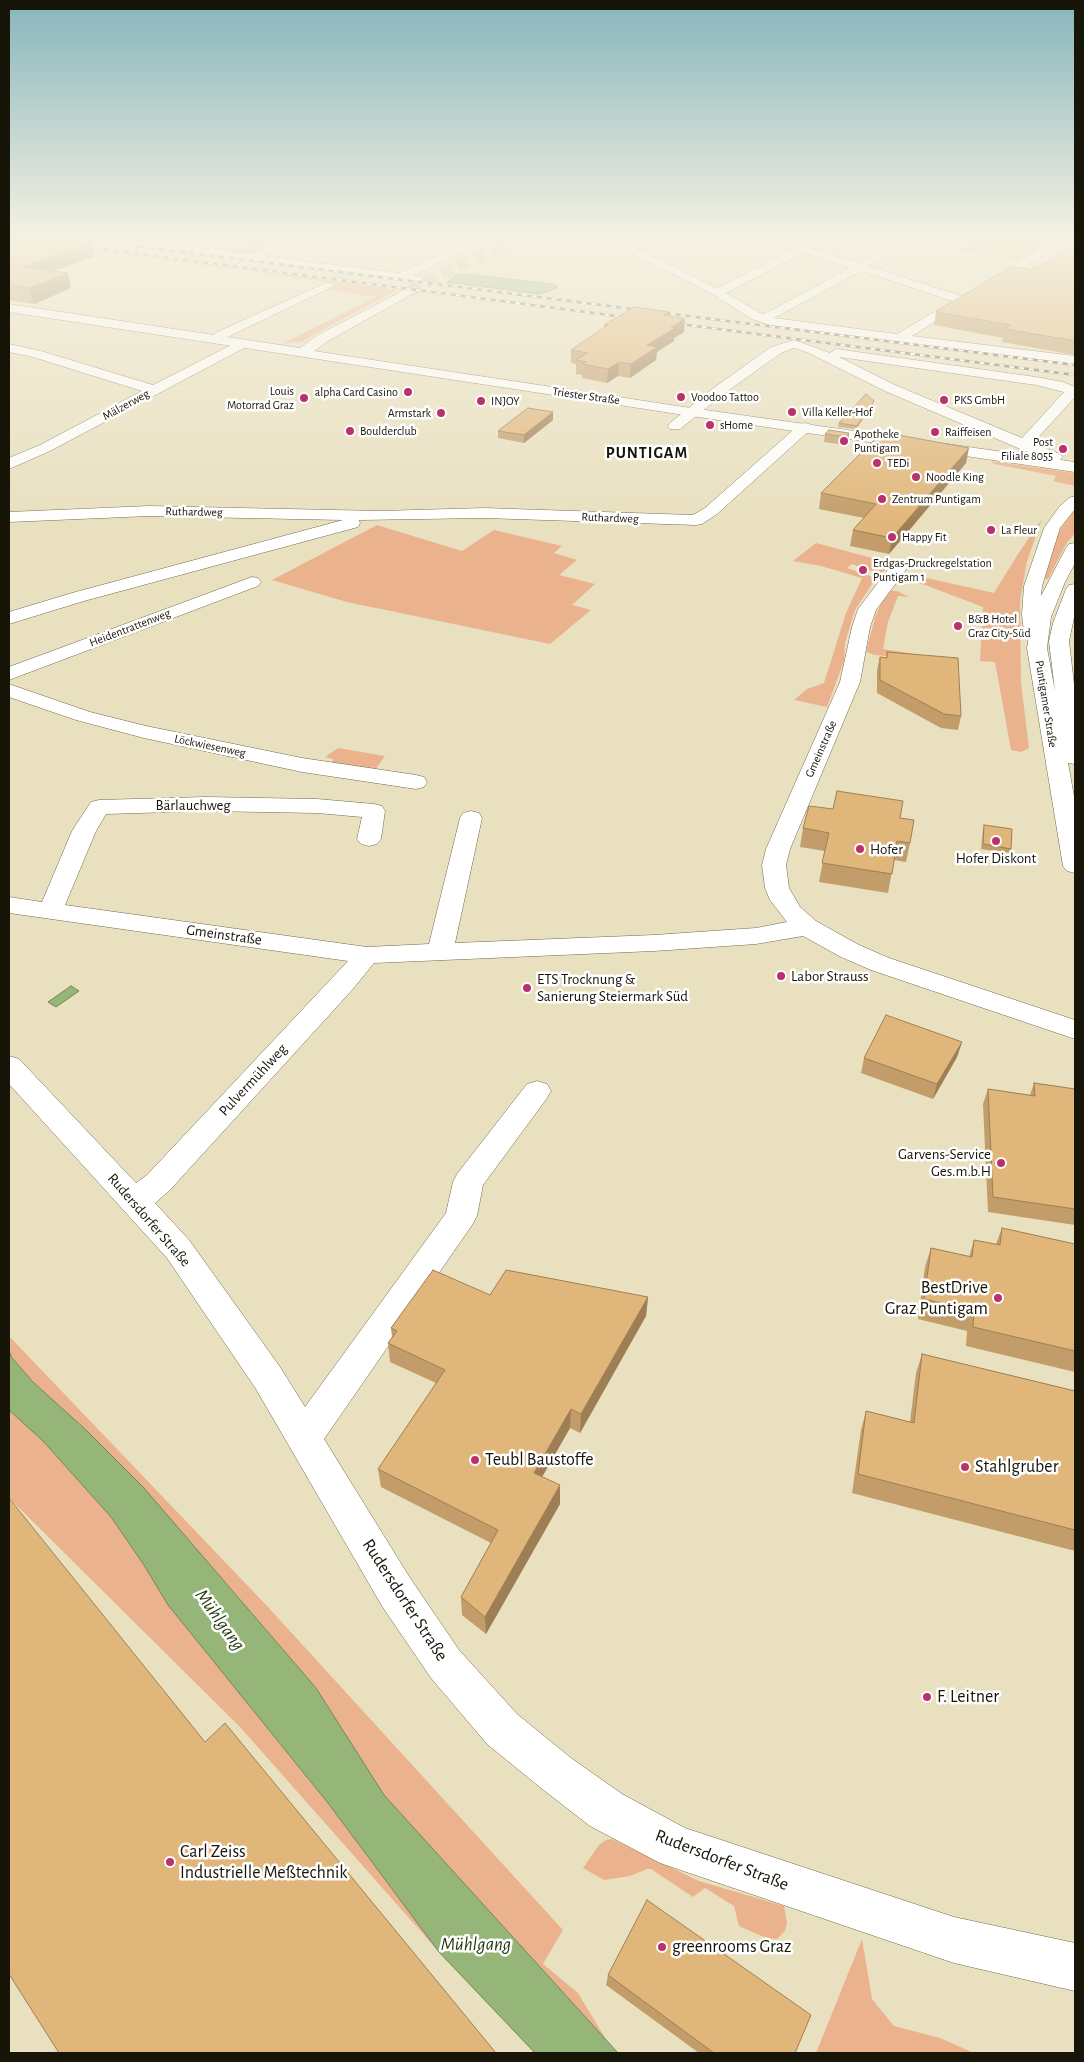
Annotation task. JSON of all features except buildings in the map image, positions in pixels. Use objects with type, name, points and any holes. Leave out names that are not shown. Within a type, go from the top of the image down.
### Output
[{"type":"street","name":"Triester Straße","points":[[172,333],[1054,461]]},
{"type":"street","name":"Triester Straße","points":[[201,333],[305,352]]},
{"type":"street","points":[[219,336],[225,333]]},
{"type":"street","points":[[305,352],[332,333]]},
{"type":"street","points":[[861,333],[1075,360]]},
{"type":"street","points":[[900,338],[908,333]]},
{"type":"street","name":"Mälzerweg","points":[[9,464],[45,448],[241,344]]},
{"type":"street","points":[[675,426],[695,409],[784,346],[794,344],[814,350],[1036,380],[1073,391],[1023,445]]},
{"type":"street","points":[[9,348],[36,354],[154,390]]},
{"type":"street","points":[[814,350],[890,388],[1023,445],[1054,461],[1075,468]]},
{"type":"street","name":"Triester Straße","points":[[695,409],[1054,461],[1075,460]]},
{"type":"street","name":"Ruthardweg","points":[[9,517],[149,511],[380,516],[484,513],[696,520],[711,511],[805,426]]},
{"type":"street","points":[[1037,648],[1031,614],[1033,586],[1052,528],[1075,500]]},
{"type":"street","name":"Ruthardweg","points":[[9,618],[78,596],[380,516]]},
{"type":"street","name":"Puntigamer Straße","points":[[1075,548],[1056,582],[1042,617],[1037,648],[1075,866]]},
{"type":"street","name":"Gmeinstraße","points":[[899,567],[867,609],[861,627],[850,682],[778,849],[774,865],[777,888],[790,912],[807,927],[850,951],[880,964],[1075,1030]]},
{"type":"street","name":"Heidentrattenweg","points":[[9,674],[252,582]]},
{"type":"street","name":"Puntigamer Straße","points":[[1075,589],[1062,624],[1059,641],[1060,660],[1075,758]]},
{"type":"street","points":[[1060,660],[1075,630]]},
{"type":"street","name":"Löckwiesenweg","points":[[9,690],[84,716],[144,732],[302,765],[416,782]]},
{"type":"street","name":"Bärlauchweg","points":[[50,911],[84,831],[96,810],[103,806],[205,804],[317,806],[374,811],[369,839]]},
{"type":"street","points":[[440,952],[471,818]]},
{"type":"street","name":"Gmeinstraße","points":[[9,905],[367,955],[654,943],[756,936],[807,927]]},
{"type":"street","name":"Pulvermühlweg","points":[[136,1201],[158,1183],[344,984],[367,955]]},
{"type":"street","name":"Rudersdorfer Straße","points":[[9,1066],[136,1201],[178,1249],[268,1378],[396,1592],[445,1664],[502,1729],[556,1773],[606,1810],[676,1847],[954,1940],[1075,1967]]},
{"type":"street","points":[[304,1438],[461,1216],[468,1182],[538,1091]]},
{"type":"shaded area","points":[[303,333],[317,333],[301,342],[284,343]]},
{"type":"shaded area","points":[[991,461],[1075,473],[1075,486],[1053,481],[1056,476],[994,464]]},
{"type":"shaded area","points":[[1075,509],[1075,533],[1066,544],[1048,579],[1043,578],[1056,535]]},
{"type":"shaded area","points":[[1042,519],[1027,561],[1020,601],[1021,683],[1029,748],[1021,752],[1011,750],[995,662],[980,661],[983,607],[925,585],[899,579],[904,573],[994,593]]},
{"type":"shaded area","points":[[377,525],[462,551],[494,530],[562,546],[554,553],[577,560],[559,575],[595,584],[572,605],[591,610],[550,644],[347,602],[272,580]]},
{"type":"shaded area","points":[[816,543],[876,559],[885,565],[885,570],[881,574],[852,564],[847,568],[876,578],[855,610],[845,643],[844,661],[827,707],[794,700],[807,689],[824,683],[846,613],[862,578],[821,566],[793,561]]},
{"type":"shaded area","points":[[887,590],[897,591],[909,597],[898,596],[888,622],[883,649],[921,655],[920,659],[875,655],[866,652],[875,617]]},
{"type":"shaded area","points":[[338,748],[385,756],[375,770],[332,763],[333,759],[325,757]]},
{"type":"shaded area","points":[[9,1336],[268,1607],[563,1930],[543,1964],[578,1993],[607,2041],[384,1795],[316,1688],[144,1488],[85,1429],[33,1382],[12,1358],[9,1351]]},
{"type":"shaded area","points":[[9,1410],[43,1441],[111,1517],[144,1565],[168,1605],[328,1803],[439,1952],[240,1727],[9,1498]]},
{"type":"shaded area","points":[[612,1839],[699,1881],[784,1906],[787,1923],[785,1931],[777,1939],[766,1938],[739,1926],[734,1906],[705,1888],[693,1897],[651,1869],[630,1876],[604,1880],[583,1868],[599,1845],[606,1840]]},
{"type":"shaded area","points":[[862,1939],[872,1999],[894,2026],[940,2038],[974,2053],[816,2053]]},
{"type":"water","points":[[71,986],[79,991],[56,1007],[48,1002]]},
{"type":"water","name":"Mühlgang","points":[[9,1351],[12,1358],[33,1382],[85,1429],[144,1488],[316,1688],[384,1795],[618,2053],[535,2053],[439,1952],[328,1803],[168,1605],[144,1565],[111,1517],[43,1441],[9,1410]]},
{"type":"railway","points":[[751,333],[1075,375]]},
{"type":"railway","points":[[824,333],[1075,365]]},
{"type":"place","name":"alpha Card Casino","points":[[408,392]]},
{"type":"place","name":"Voodoo Tattoo","points":[[681,397]]},
{"type":"place","name":"Louis Motorrad Graz","points":[[304,398]]},
{"type":"place","name":"PKS GmbH","points":[[944,400]]},
{"type":"place","name":"INJOY","points":[[481,401]]},
{"type":"place","name":"Villa Keller-Hof","points":[[792,412]]},
{"type":"place","name":"Armstark","points":[[441,413]]},
{"type":"place","name":"sHome","points":[[710,425]]},
{"type":"place","name":"Boulderclub","points":[[350,431]]},
{"type":"place","name":"Raiffeisen","points":[[935,432]]},
{"type":"place","name":"Apotheke Puntigam","points":[[844,441]]},
{"type":"place","name":"Post Filiale 8055","points":[[1063,449]]},
{"type":"place","name":"TEDi","points":[[877,463]]},
{"type":"place","name":"Noodle King","points":[[916,477]]},
{"type":"place","name":"Zentrum Puntigam","points":[[882,499]]},
{"type":"place","name":"La Fleur","points":[[991,530]]},
{"type":"place","name":"Happy Fit","points":[[892,537]]},
{"type":"place","name":"Erdgas-Druckregelstation Puntigam 1","points":[[863,570]]},
{"type":"place","name":"B&B Hotel Graz City-Süd","points":[[958,626]]},
{"type":"place","name":"Hofer Diskont","points":[[996,841]]},
{"type":"place","name":"Hofer","points":[[860,849]]},
{"type":"place","name":"Labor Strauss","points":[[781,976]]},
{"type":"place","name":"ETS Trocknung & Sanierung Steiermark Süd","points":[[527,988]]},
{"type":"place","name":"Garvens-Service Ges.m.b.H","points":[[1001,1163]]},
{"type":"place","name":"BestDrive Graz Puntigam","points":[[998,1298]]},
{"type":"place","name":"Teubl Baustoffe","points":[[475,1460]]},
{"type":"place","name":"Stahlgruber","points":[[965,1467]]},
{"type":"place","name":"F. Leitner","points":[[927,1697]]},
{"type":"place","name":"Carl Zeiss Industrielle Meßtechnik","points":[[170,1862]]},
{"type":"place","name":"greenrooms Graz","points":[[662,1947]]},
{"type":"district","name":"PUNTIGAM","points":[[647,453]]}]
